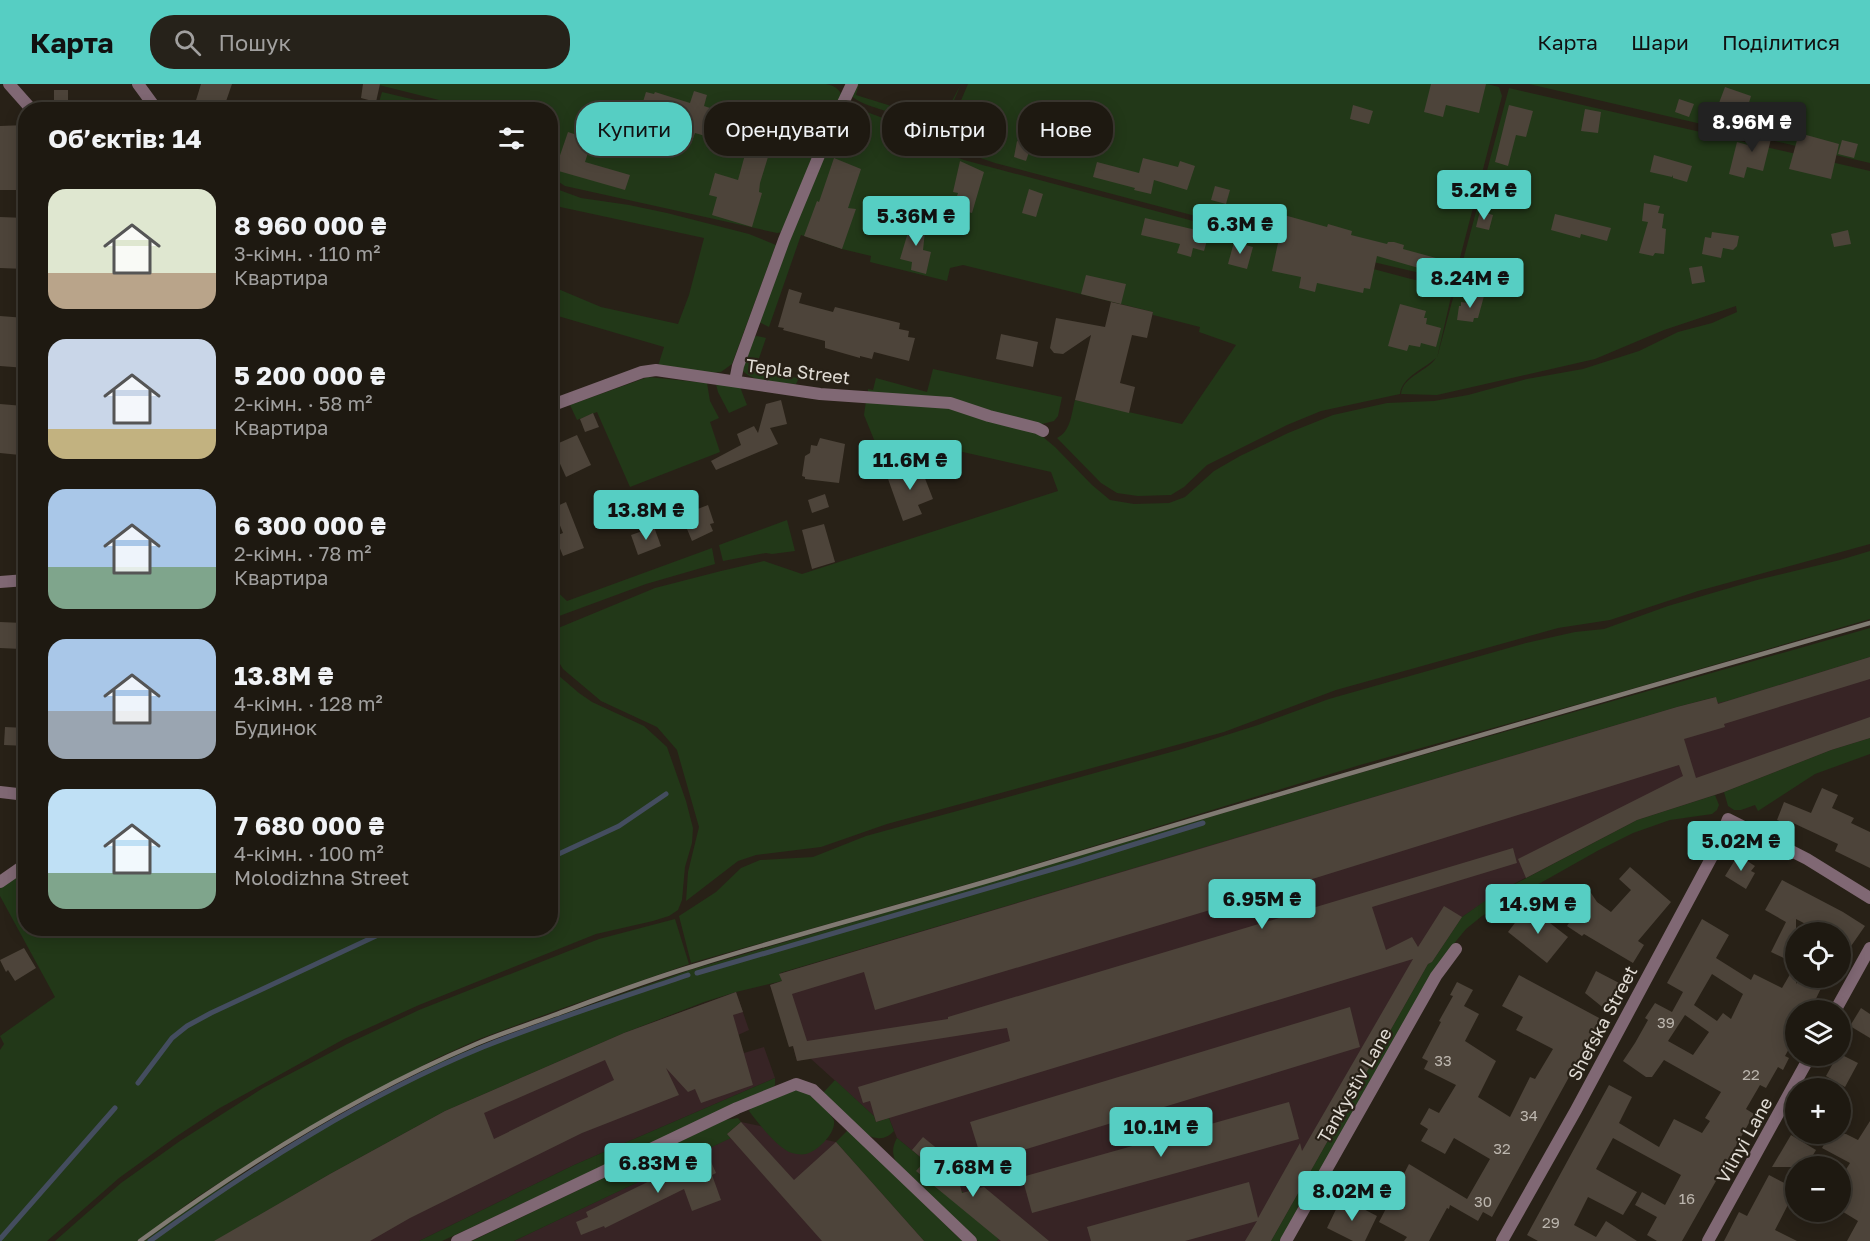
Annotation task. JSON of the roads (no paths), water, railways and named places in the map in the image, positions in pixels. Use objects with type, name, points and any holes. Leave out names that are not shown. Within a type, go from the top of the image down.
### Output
[{"type":"street","points":[[9,84],[25,102]]},
{"type":"street","points":[[138,84],[151,102]]},
{"type":"street","points":[[735,381],[738,366],[784,240],[825,141],[852,84]]},
{"type":"street","name":"Tepla Street","points":[[558,403],[642,372],[656,370],[820,394],[950,403],[1043,431]]},
{"type":"street","points":[[0,582],[18,581]]},
{"type":"street","points":[[0,792],[18,794]]},
{"type":"street","name":"Shefska Street","points":[[1502,1241],[1576,1110],[1709,861],[1728,819],[1807,859],[1870,898]]},
{"type":"street","points":[[0,882],[18,870]]},
{"type":"street","points":[[1841,1000],[1870,948]]},
{"type":"street","name":"Tankystiv Lane","points":[[1286,1241],[1436,976],[1456,949]]},
{"type":"street","name":"Vilnyi Lane","points":[[1708,1241],[1804,1066]]},
{"type":"street","points":[[457,1241],[737,1108],[796,1084],[813,1090],[971,1241]]},
{"type":"waterway","points":[[558,854],[619,826],[666,794]]},
{"type":"waterway","points":[[697,973],[1203,823]]},
{"type":"waterway","points":[[138,1083],[172,1038],[187,1026],[376,936]]},
{"type":"waterway","points":[[150,1241],[229,1186],[311,1134],[395,1087],[508,1037],[688,975]]},
{"type":"waterway","points":[[0,1239],[115,1108]]},
{"type":"railway","points":[[140,1241],[260,1159],[344,1109],[388,1086],[485,1040],[624,989],[774,942],[1870,623]]}]
